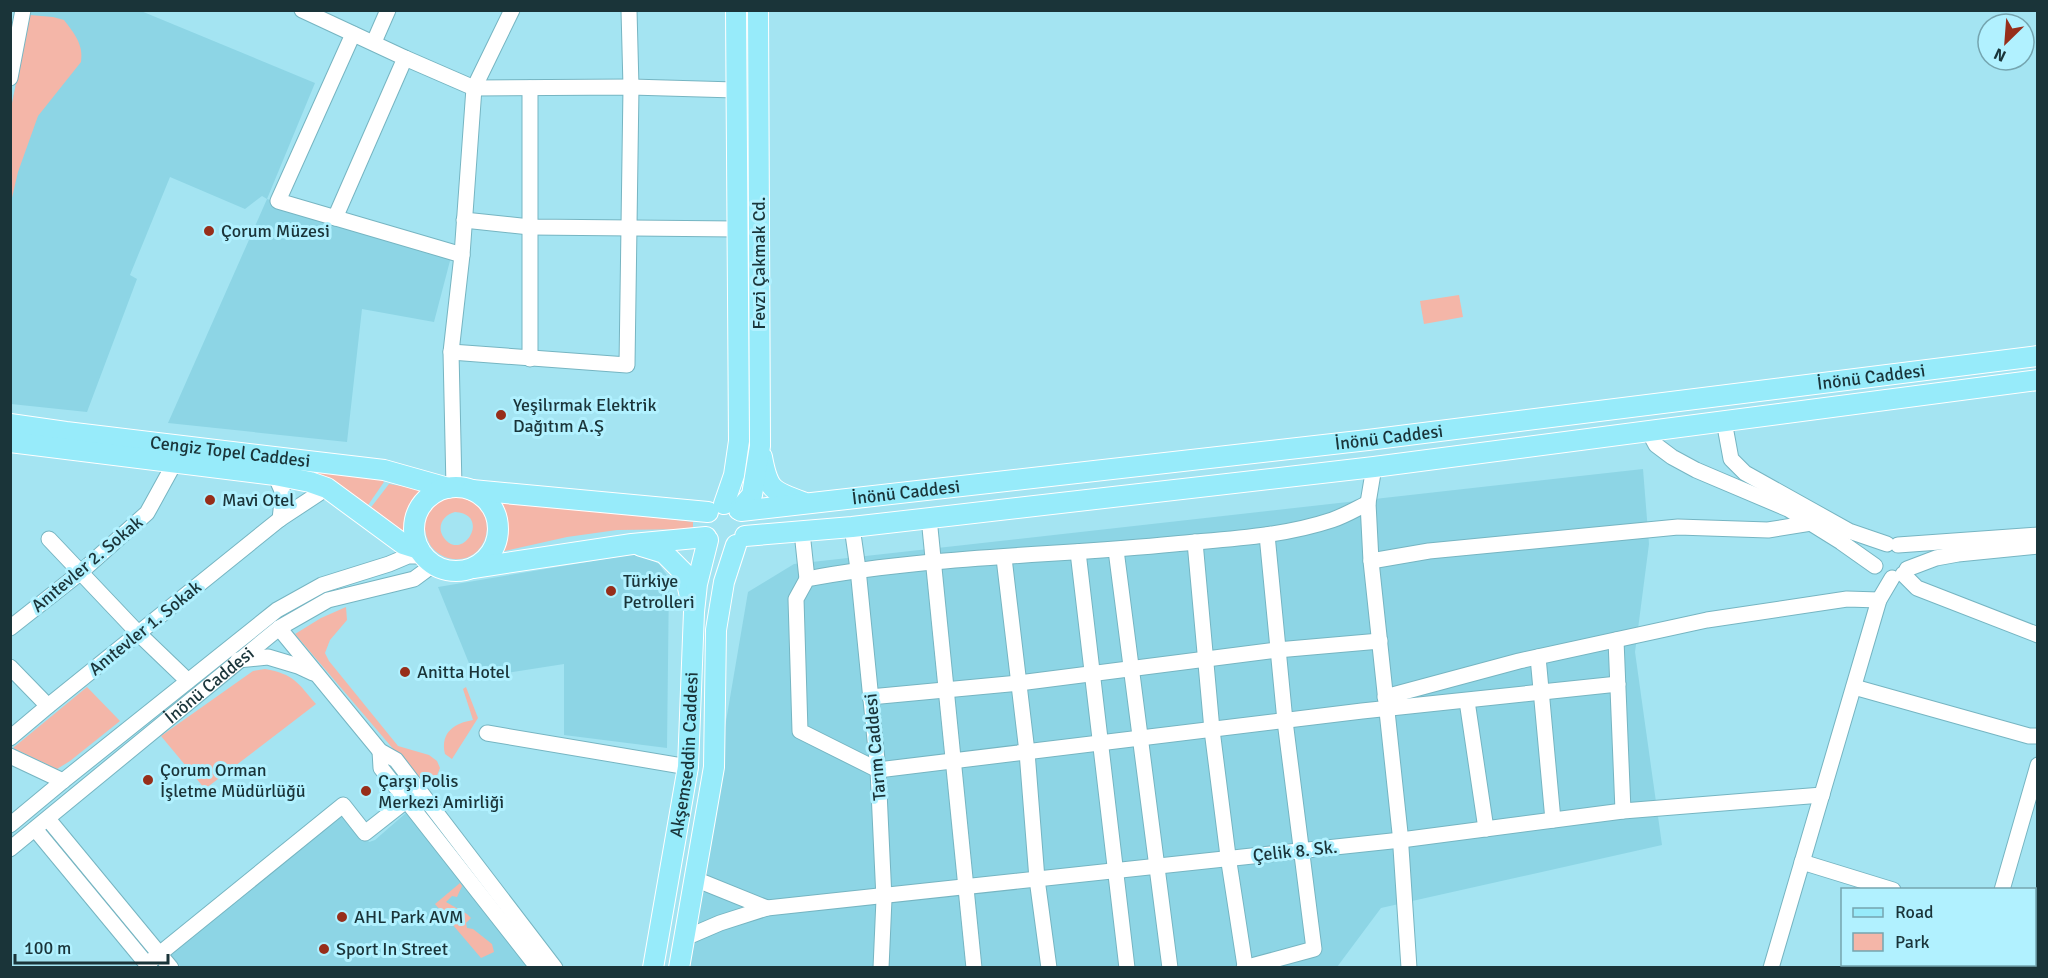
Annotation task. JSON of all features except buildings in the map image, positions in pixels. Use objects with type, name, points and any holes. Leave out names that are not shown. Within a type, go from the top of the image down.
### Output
[{"type":"main road","name":"Fevzi Çakmak Cd.","points":[[728,509],[739,441],[736,10]]},
{"type":"main road","name":"Fevzi Çakmak Cd.","points":[[728,509],[752,495],[760,446],[758,10]]},
{"type":"main road","name":"İnönü Caddesi","points":[[458,488],[728,509],[808,504],[1368,440],[2037,356]]},
{"type":"main road","name":"İnönü Caddesi","points":[[740,541],[1374,467],[2037,380]]},
{"type":"main road","points":[[1645,405],[1648,430]]},
{"type":"main road","name":"Cengiz Topel Caddesi","points":[[10,424],[384,470],[458,488]]},
{"type":"main road","name":"Cengiz Topel Caddesi","points":[[10,442],[275,475],[310,482],[327,488],[403,544],[425,557]]},
{"type":"main road","points":[[760,446],[766,480],[778,493],[808,504]]},
{"type":"main road","points":[[473,568],[485,560],[498,536],[493,508],[484,498],[458,488],[436,492],[425,500],[417,511],[414,537],[425,557],[446,570],[460,571],[632,544],[707,539],[718,547],[724,548],[740,541],[747,523],[728,509],[704,523],[707,539]]},
{"type":"main road","name":"Akşemseddin Caddesi","points":[[653,968],[688,767],[694,612],[697,584],[707,539]]},
{"type":"main road","name":"Akşemseddin Caddesi","points":[[679,968],[714,767],[716,630],[724,582],[740,541]]},
{"type":"main road","points":[[632,544],[664,553],[685,574],[694,612]]},
{"type":"street","points":[[11,77],[13,51],[23,10]]},
{"type":"street","points":[[302,10],[474,88],[631,87],[735,90]]},
{"type":"street","points":[[374,42],[388,10]]},
{"type":"street","points":[[458,488],[451,352],[462,255],[474,88],[512,10]]},
{"type":"street","points":[[451,352],[627,365],[631,87],[629,10]]},
{"type":"street","points":[[353,34],[278,201],[462,255]]},
{"type":"street","points":[[335,218],[405,58]]},
{"type":"street","points":[[530,88],[530,359]]},
{"type":"street","points":[[464,220],[530,227],[736,229]]},
{"type":"street","points":[[10,416],[66,432]]},
{"type":"street","points":[[1724,421],[1731,459],[1745,473],[1849,531],[1875,541],[1893,544],[2037,535]]},
{"type":"street","points":[[1648,430],[1656,445],[1672,457],[1696,470],[1788,509],[1841,542],[1887,578],[1936,558],[2037,546]]},
{"type":"street","name":"Anıtevler 2. Sokak","points":[[10,628],[81,572],[147,513],[174,464]]},
{"type":"street","points":[[1374,467],[1368,503],[1371,561],[1401,840],[1410,968]]},
{"type":"street","points":[[275,475],[283,493],[280,519]]},
{"type":"street","name":"Anıtevler 1. Sokak","points":[[10,738],[280,519],[327,488]]},
{"type":"street","points":[[807,579],[858,569],[1116,550],[1267,535],[1331,521],[1368,503]]},
{"type":"street","points":[[929,518],[974,968]]},
{"type":"street","points":[[1371,561],[1429,551],[1678,527],[1768,530],[1811,523]]},
{"type":"street","name":"Tarım Caddesi","points":[[852,527],[878,770],[884,896],[881,968]]},
{"type":"street","points":[[802,532],[807,579],[796,599],[800,731],[878,770],[1285,721],[1386,703],[1538,657],[1707,620],[1847,599],[1879,600]]},
{"type":"street","points":[[1195,542],[1212,730],[1244,967],[1314,949],[1285,721],[1267,535]]},
{"type":"street","points":[[49,539],[139,634],[188,681]]},
{"type":"street","points":[[1771,968],[1879,600],[1874,561],[1878,550],[1893,544]]},
{"type":"street","points":[[1879,600],[1901,574],[1908,558],[1906,552],[1893,544]]},
{"type":"street","points":[[1116,550],[1170,968]]},
{"type":"street","points":[[1078,552],[1127,968]]},
{"type":"street","name":"İnönü Caddesi","points":[[10,825],[277,610],[322,585],[408,556],[425,557],[414,579],[328,600],[279,628],[10,849]]},
{"type":"street","points":[[1004,558],[1027,752],[1037,879],[1049,968]]},
{"type":"street","points":[[1901,574],[1917,588],[2037,635]]},
{"type":"street","points":[[279,628],[380,751],[396,760],[555,968]]},
{"type":"street","points":[[1616,640],[1623,811]]},
{"type":"street","points":[[870,697],[1092,675],[1277,650],[1380,641]]},
{"type":"street","points":[[238,660],[268,657],[298,666],[319,676]]},
{"type":"street","points":[[1538,657],[1553,820]]},
{"type":"street","points":[[10,667],[48,706]]},
{"type":"street","points":[[1386,703],[1467,700],[1618,684]]},
{"type":"street","points":[[1854,687],[2029,736],[2037,736]]},
{"type":"street","points":[[1467,700],[1486,829]]},
{"type":"street","points":[[487,733],[688,767]]},
{"type":"street","points":[[380,751],[381,768],[538,968]]},
{"type":"street","points":[[10,756],[63,781]]},
{"type":"street","points":[[2003,888],[2037,765]]},
{"type":"street","name":"Çelik 8. Sk.","points":[[686,938],[720,923],[767,908],[1401,840],[1623,811],[1822,795]]},
{"type":"street","points":[[35,829],[148,966],[342,805],[365,833],[407,800]]},
{"type":"street","points":[[48,819],[171,968]]},
{"type":"street","points":[[1802,862],[1886,888]]},
{"type":"street","points":[[695,879],[767,908]]},
{"type":"shaded area","points":[[31,11],[141,11],[315,83],[267,199],[262,196],[245,209],[170,177],[130,275],[137,279],[87,412],[11,404],[11,108]]},
{"type":"shaded area","points":[[267,199],[451,257],[434,322],[362,309],[347,442],[168,423]]},
{"type":"shaded area","points":[[1643,469],[1649,544],[1635,652],[1662,845],[1381,908],[1337,967],[684,968],[748,592],[794,564]]},
{"type":"shaded area","points":[[635,554],[659,564],[669,578],[667,748],[564,735],[564,664],[475,678],[438,587]]},
{"type":"shaded area","points":[[342,812],[369,842],[375,840],[407,812],[534,967],[182,968],[170,954]]},
{"type":"green space","points":[[30,15],[64,20],[80,45],[82,56],[81,62],[38,116],[18,172],[11,202],[11,108]]},
{"type":"green space","points":[[1459,295],[1463,317],[1424,324],[1420,301]]},
{"type":"green space","points":[[312,471],[373,474],[384,482],[366,508],[334,482]]},
{"type":"green space","points":[[389,484],[426,490],[415,507],[411,522],[403,536],[369,510]]},
{"type":"green space","points":[[455,496],[471,501],[481,510],[486,521],[486,533],[482,545],[474,554],[462,559],[448,558],[439,553],[431,546],[425,532],[425,524],[430,511],[447,498]],"holes":[[[455,512],[466,515],[472,520],[473,528],[470,535],[459,545],[451,544],[442,534],[442,522]]]},
{"type":"green space","points":[[496,499],[693,522],[693,529],[617,530],[567,537],[496,553],[500,526]]},
{"type":"green space","points":[[346,607],[347,620],[330,640],[325,653],[398,746],[429,755],[437,761],[440,768],[436,778],[424,785],[295,634],[321,618]]},
{"type":"green space","points":[[265,669],[295,680],[316,704],[205,789],[161,736],[253,671]]},
{"type":"green space","points":[[87,687],[120,721],[57,769],[13,748]]},
{"type":"green space","points":[[466,687],[478,718],[452,759],[445,754],[447,734],[460,723],[473,720],[463,689]]},
{"type":"green space","points":[[460,883],[462,886],[457,897],[452,896],[446,902],[467,914],[471,918],[466,923],[467,928],[473,929],[492,944],[494,952],[481,958],[435,904]]},
{"type":"place","name":"Çorum Müzesi","points":[[209,231]]},
{"type":"place","name":"Yeşilırmak Elektrik Dağıtım A.Ş","points":[[501,415]]},
{"type":"place","name":"Mavi Otel","points":[[210,500]]},
{"type":"place","name":"Türkiye Petrolleri","points":[[611,591]]},
{"type":"place","name":"Anitta Hotel","points":[[405,672]]},
{"type":"place","name":"Çorum Orman İşletme Müdürlüğü","points":[[148,780]]},
{"type":"place","name":"Çarşı Polis Merkezi Amirliği","points":[[366,791]]},
{"type":"place","name":"AHL Park AVM","points":[[342,917]]},
{"type":"place","name":"Sport In Street","points":[[324,949]]}]
